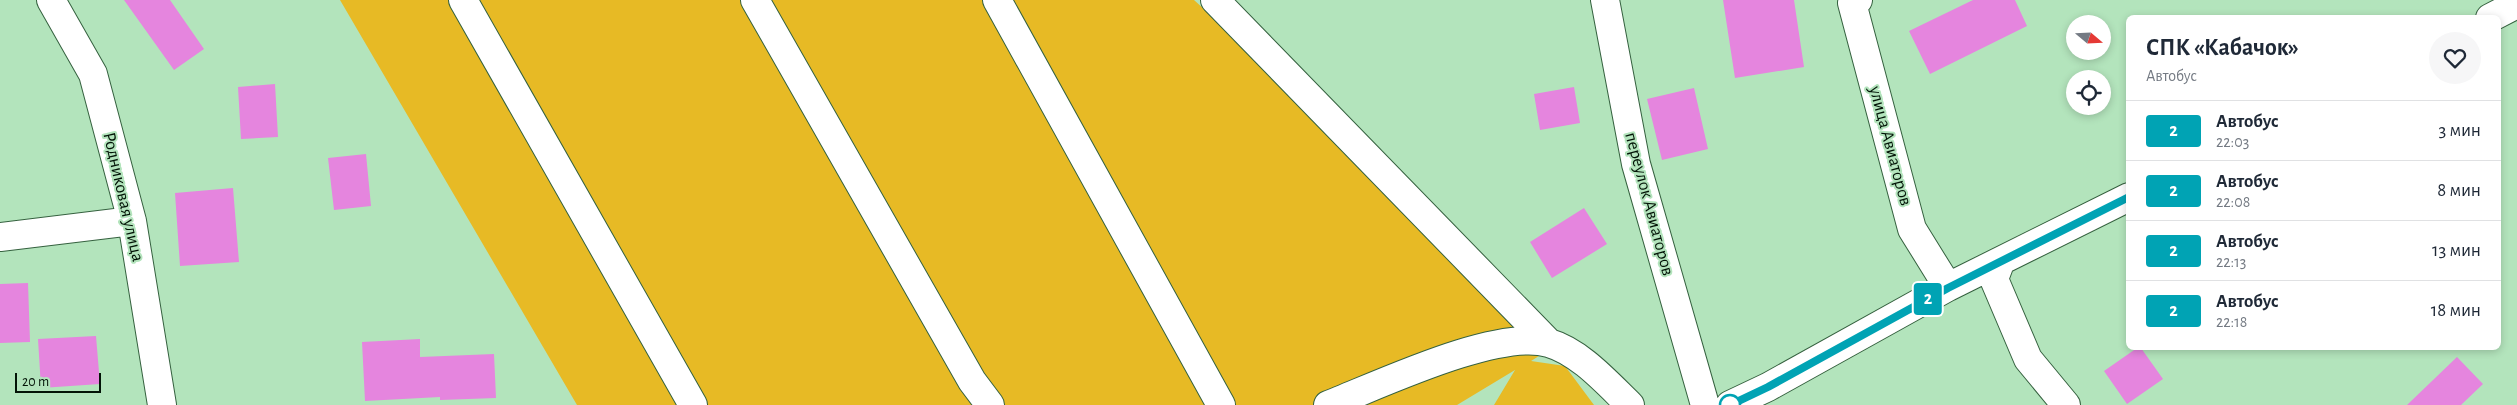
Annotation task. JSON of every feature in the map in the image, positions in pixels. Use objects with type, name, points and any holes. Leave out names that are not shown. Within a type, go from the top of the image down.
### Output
[{"type":"street","name":"Родниковая улица","points":[[51,0],[93,74],[132,221],[162,405]]},
{"type":"street","points":[[463,0],[693,405]]},
{"type":"street","points":[[755,0],[972,381],[990,405]]},
{"type":"street","points":[[997,0],[1222,405]]},
{"type":"street","points":[[1215,0],[1549,343],[1588,364],[1630,405]]},
{"type":"street","name":"переулок Авиаторов","points":[[1605,0],[1636,164],[1704,405]]},
{"type":"street","name":"улица Авиаторов","points":[[1854,1],[1912,229],[1948,288]]},
{"type":"street","points":[[2496,15],[2517,4]]},
{"type":"street","points":[[1730,405],[1767,396],[1948,288],[2126,199]]},
{"type":"street","points":[[0,237],[132,221]]},
{"type":"street","points":[[2000,263],[1994,279],[2028,359],[2066,405]]},
{"type":"street","points":[[1328,405],[1473,349],[1517,341],[1549,343]]},
{"type":"shaded area","points":[[340,0],[1194,0],[1566,339],[1531,361],[1565,366],[1594,405],[1494,405],[1515,370],[1457,405],[577,405]]},
{"type":"building","points":[[124,0],[170,0],[204,49],[174,70]]},
{"type":"building","points":[[1723,0],[1794,0],[1804,67],[1735,78]]},
{"type":"building","points":[[1973,0],[2015,0],[2027,26],[1930,74],[1909,31]]},
{"type":"building","points":[[275,84],[278,137],[241,139],[238,87]]},
{"type":"building","points":[[1574,87],[1580,123],[1540,130],[1534,94]]},
{"type":"building","points":[[1694,88],[1708,149],[1662,160],[1647,99]]},
{"type":"building","points":[[366,154],[371,206],[334,210],[328,158]]},
{"type":"building","points":[[233,188],[239,262],[180,266],[175,193]]},
{"type":"building","points":[[1584,208],[1607,244],[1552,278],[1530,242]]},
{"type":"building","points":[[28,283],[30,342],[0,343],[0,284]]},
{"type":"building","points":[[96,336],[100,384],[41,388],[38,339]]},
{"type":"building","points":[[420,339],[420,357],[494,354],[496,398],[440,400],[440,397],[365,401],[362,342]]},
{"type":"building","points":[[2134,350],[2142,350],[2163,379],[2127,404],[2104,371]]},
{"type":"building","points":[[2457,357],[2483,384],[2461,405],[2407,405]]},
{"type":"bus line","name":"2","points":[[1730,405],[1768,387],[1948,288],[2126,199]]}]
